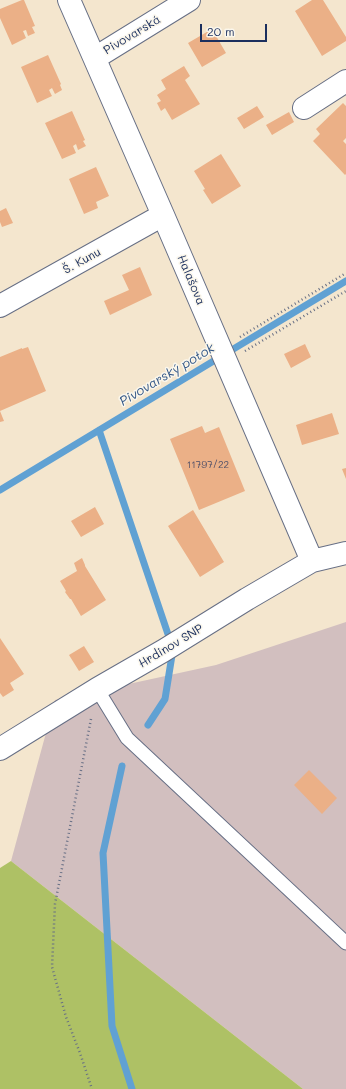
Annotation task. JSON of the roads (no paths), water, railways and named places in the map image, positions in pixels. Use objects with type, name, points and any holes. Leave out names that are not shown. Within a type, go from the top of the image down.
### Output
[{"type":"street","name":"Halašova","points":[[69,0],[312,561]]},
{"type":"street","name":"Pivovarská","points":[[95,58],[189,0]]},
{"type":"street","points":[[304,108],[346,81]]},
{"type":"street","name":"Š. Kunu","points":[[0,306],[163,215]]},
{"type":"street","name":"Hrdinov SNP","points":[[0,749],[312,561],[346,553]]},
{"type":"lane","points":[[97,690],[127,738],[346,943]]},
{"type":"waterway","name":"Pivovarský potok","points":[[0,490],[346,281]]},
{"type":"waterway","points":[[99,430],[173,649],[165,699],[148,725]]},
{"type":"waterway","points":[[122,766],[103,853],[112,1026],[132,1089]]}]
